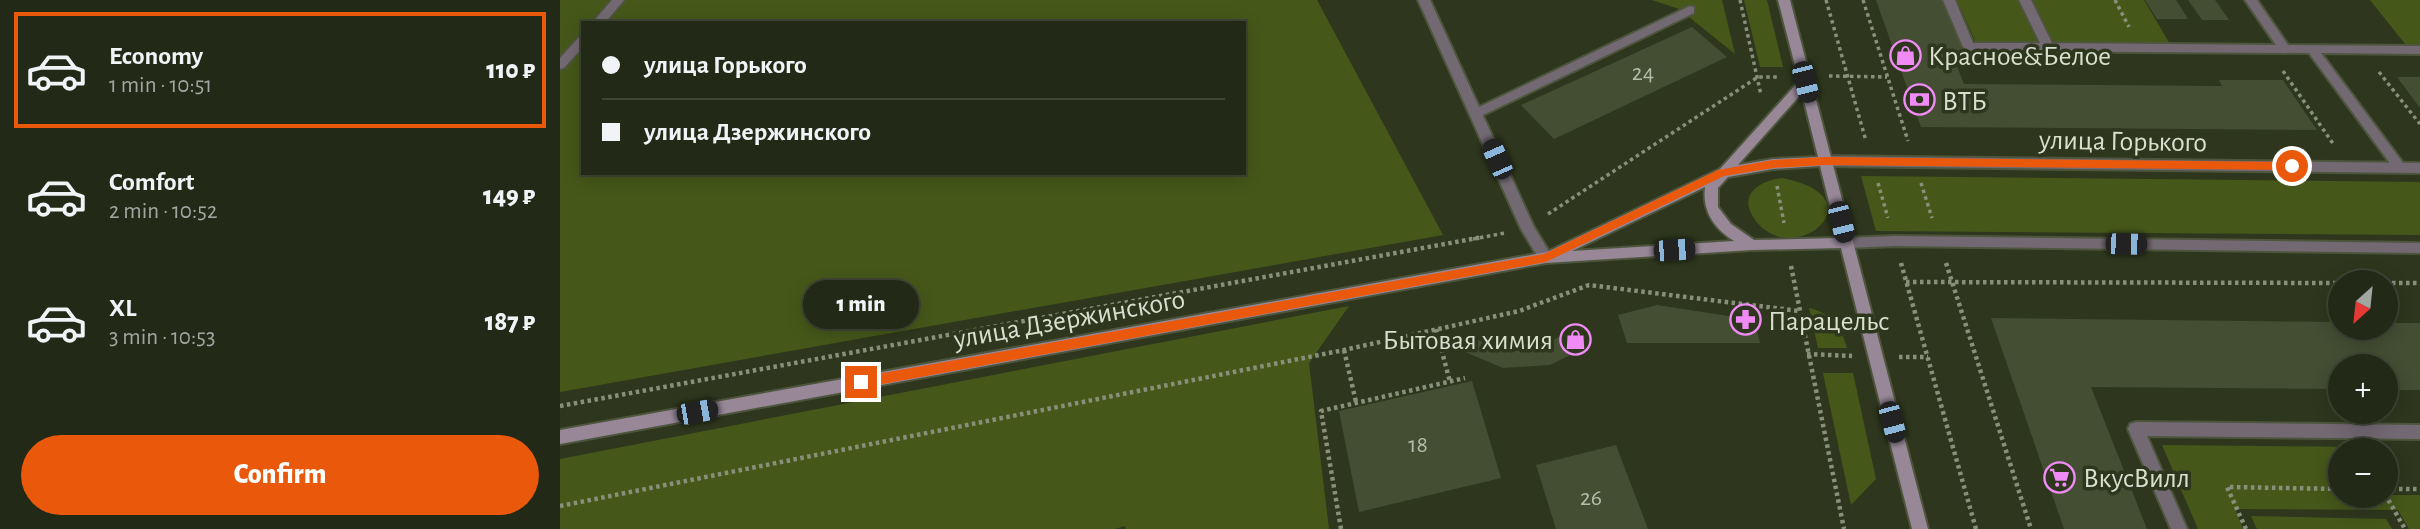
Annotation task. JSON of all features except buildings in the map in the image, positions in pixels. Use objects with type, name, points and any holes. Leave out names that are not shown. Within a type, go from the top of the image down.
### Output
[{"type":"main road","points":[[1784,0],[1920,529]]},
{"type":"main road","name":"улица Дзержинского","points":[[1721,173],[1805,82]]},
{"type":"main road","name":"улица Дзержинского","points":[[1546,258],[1721,173],[1773,164],[1825,161]]},
{"type":"main road","points":[[1721,173],[1711,187],[1714,216],[1731,233],[1752,245]]},
{"type":"main road","name":"улица Дзержинского","points":[[560,437],[1546,258],[1752,245],[1846,243]]},
{"type":"street","points":[[600,21],[618,0]]},
{"type":"street","points":[[1424,0],[1528,229],[1546,258]]},
{"type":"street","points":[[1949,0],[1969,47],[2420,50]]},
{"type":"street","points":[[2025,0],[2048,47]]},
{"type":"street","points":[[2251,0],[2285,49]]},
{"type":"street","points":[[1477,113],[1690,10]]},
{"type":"street","points":[[560,65],[581,42]]},
{"type":"street","points":[[2312,49],[2400,167]]},
{"type":"street","name":"улица Горького","points":[[1825,161],[2420,167]]},
{"type":"street","points":[[1846,243],[1895,241],[2420,248]]},
{"type":"street","points":[[2179,529],[2136,429],[2420,432]]},
{"type":"path","points":[[1740,0],[1766,123]]},
{"type":"path","points":[[1826,0],[1976,529]]},
{"type":"path","points":[[2268,49],[2338,151]]},
{"type":"path","points":[[2361,49],[2420,124]]},
{"type":"path","points":[[560,406],[1528,229],[1758,77]]},
{"type":"path","points":[[1773,164],[1807,354],[1844,529]]},
{"type":"path","points":[[1906,282],[2328,283]]},
{"type":"path","points":[[2398,283],[2420,283]]},
{"type":"path","points":[[560,506],[1344,350],[1519,311],[1589,285],[1800,311]]},
{"type":"path","points":[[1436,329],[1450,382]]},
{"type":"path","points":[[1344,350],[1356,402]]},
{"type":"path","points":[[1807,354],[1876,357]]},
{"type":"path","points":[[1341,529],[1321,411],[1465,378]]},
{"type":"path","points":[[2246,529],[2227,487],[2328,489]]},
{"type":"path","points":[[2398,491],[2420,489]]},
{"type":"path","points":[[2394,508],[2405,529]]},
{"type":"green space","points":[[560,0],[1317,0],[1443,235],[560,392]]},
{"type":"green space","points":[[1652,0],[1722,0],[1735,54],[1679,9]]},
{"type":"green space","points":[[1744,0],[1767,0],[1783,67],[1760,67]]},
{"type":"green space","points":[[1957,0],[2144,0],[2170,44],[1976,43]]},
{"type":"green space","points":[[2370,0],[2420,0],[2420,45],[2406,45]]},
{"type":"green space","points":[[1861,176],[2420,182],[2420,235],[1876,231]]},
{"type":"green space","points":[[1782,178],[1812,188],[1826,201],[1827,215],[1819,227],[1804,235],[1786,238],[1768,232],[1752,215],[1749,200],[1755,189],[1767,181]]},
{"type":"green space","points":[[1349,306],[1309,363],[1329,529],[1126,529],[1125,526],[1115,529],[560,529],[560,459]]},
{"type":"green space","points":[[1809,308],[1823,313],[1834,322],[1847,348],[1818,348]]},
{"type":"green space","points":[[1823,373],[1853,373],[1876,479],[1851,505]]},
{"type":"green space","points":[[2162,445],[2328,447],[2328,508],[2398,508],[2398,495],[2420,495],[2420,529],[2409,529],[2398,510],[2235,509],[2243,529],[2198,529]]},
{"type":"green space","points":[[2251,516],[2386,519],[2392,529],[2257,529]]},
{"type":"place","name":"Красное&Белое","points":[[1905,55]]},
{"type":"place","name":"ВТБ","points":[[1919,100]]},
{"type":"place","name":"Парацельс","points":[[1745,320]]},
{"type":"place","name":"Бытовая химия","points":[[1576,339]]},
{"type":"place","name":"ВкусВилл","points":[[2060,477]]},
{"type":"route","points":[[861,382],[1546,258],[1721,173],[1773,164],[1825,161],[2292,166]]}]
